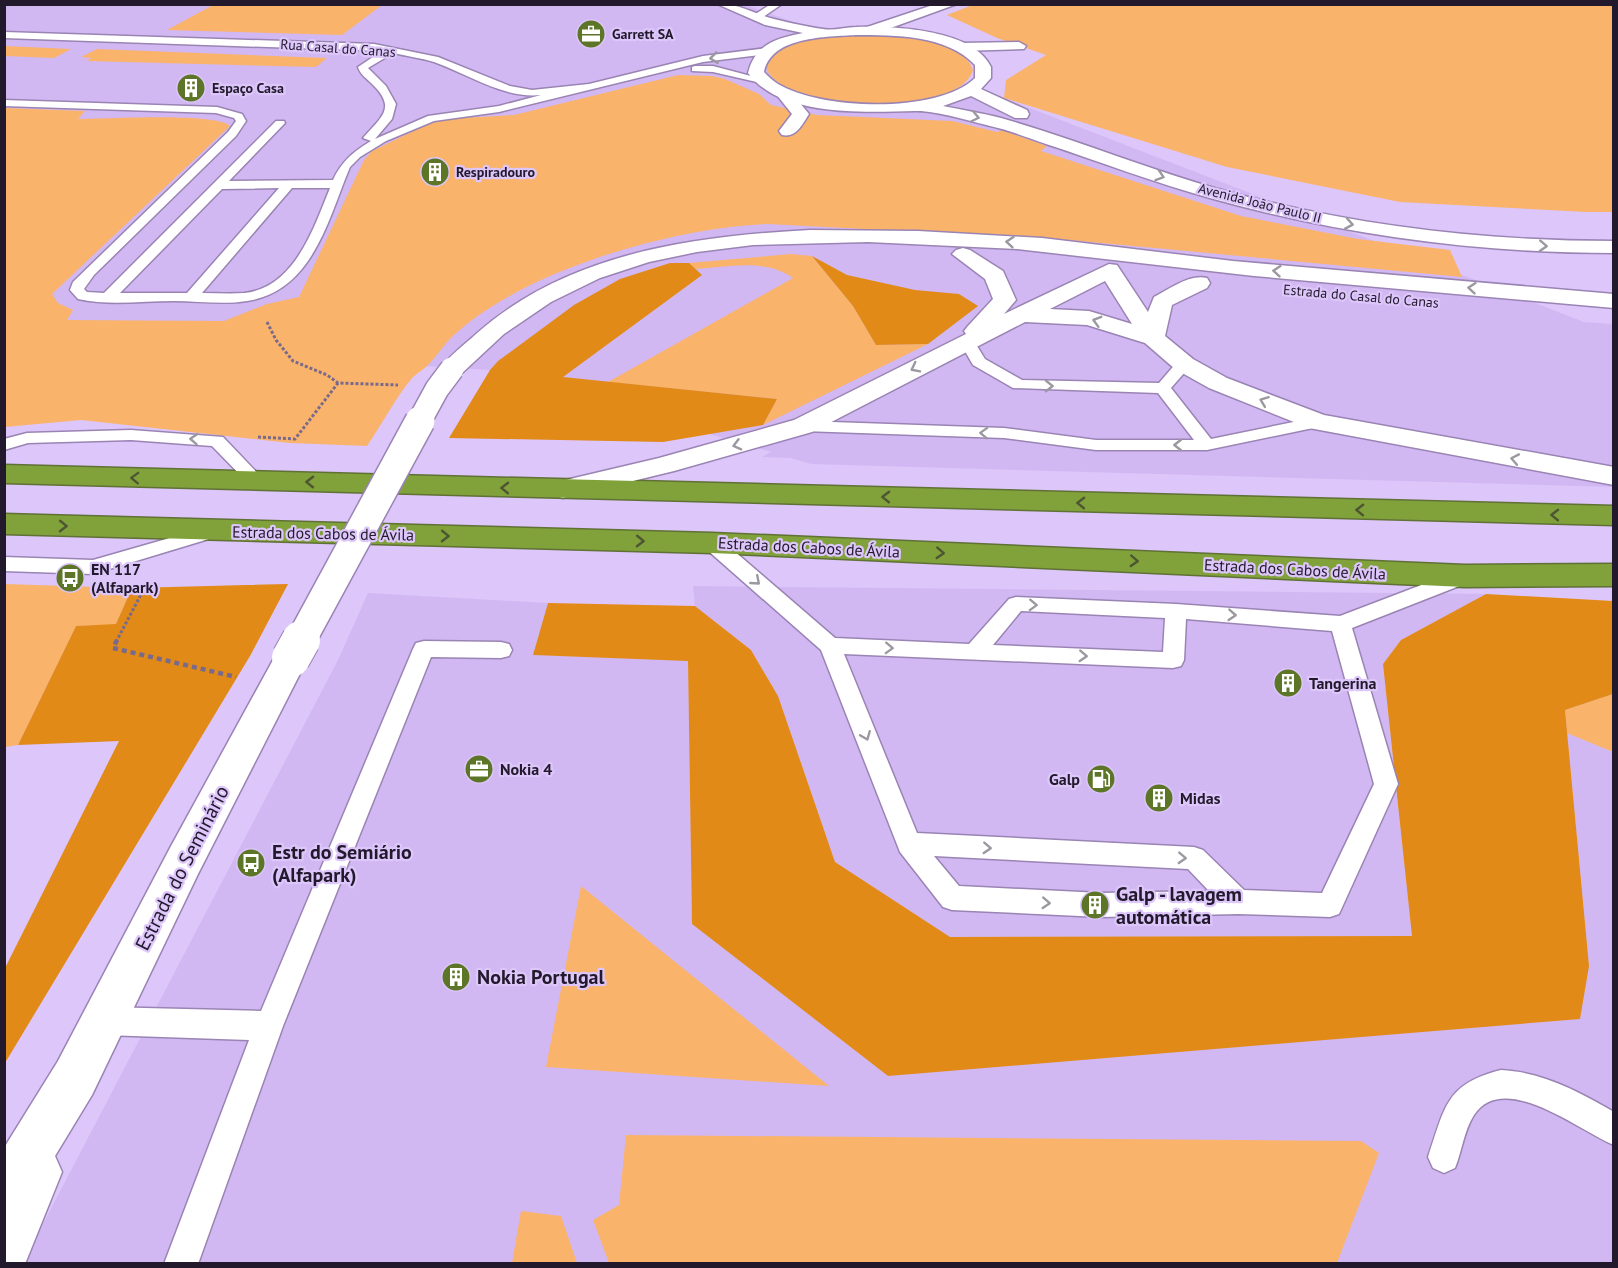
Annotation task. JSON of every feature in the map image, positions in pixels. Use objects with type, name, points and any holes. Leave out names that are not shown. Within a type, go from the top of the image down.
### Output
[{"type":"highway","points":[[4,474],[1614,516]]},
{"type":"highway","name":"Estrada dos Cabos de Ávila","points":[[4,524],[712,543],[1465,576],[1614,576]]},
{"type":"street","points":[[723,4],[763,20],[828,33]]},
{"type":"street","points":[[869,31],[951,4]]},
{"type":"street","points":[[919,16],[929,37]]},
{"type":"street","points":[[763,20],[793,40]]},
{"type":"street","points":[[761,80],[756,73],[755,65],[767,51],[793,40],[828,33],[869,31],[929,37],[972,53],[984,68],[984,75],[979,83],[970,90]]},
{"type":"street","points":[[961,47],[1019,46],[984,68]]},
{"type":"street","name":"Avenida João Paulo II","points":[[761,80],[784,94],[822,104],[846,107],[878,108],[917,105],[938,102],[970,90],[1014,112],[1197,172],[1332,205],[1450,222],[1543,228],[1614,229]]},
{"type":"street","points":[[784,94],[801,114],[788,131]]},
{"type":"street","name":"Avenida João Paulo II","points":[[917,105],[996,122],[1216,194],[1326,220],[1468,240],[1540,246],[1614,248]]},
{"type":"street","name":"Estrada do Casal do Canas","points":[[811,236],[1109,270],[1205,274],[1614,302]]},
{"type":"street","name":"Estrada do Casal do Canas","points":[[291,658],[444,379],[477,342],[507,318],[558,287],[641,257],[698,245],[758,237],[957,238],[1068,247],[1205,274],[1567,313],[1614,312]]},
{"type":"street","name":"Estrada do Casal do Canas","points":[[1068,247],[1109,270]]},
{"type":"street","points":[[963,254],[995,276],[1005,300],[967,341]]},
{"type":"street","points":[[563,489],[664,465],[803,426],[967,341],[1025,315],[1109,270],[1153,338],[1184,364],[1218,382],[1318,422],[1614,476]]},
{"type":"street","points":[[1153,338],[1162,302],[1205,274]]},
{"type":"street","points":[[1025,315],[1089,318],[1153,338]]},
{"type":"street","name":"Estrada do Seminário","points":[[4,1195],[75,1078],[291,658]]},
{"type":"street","name":"Estrada do Seminário","points":[[4,1251],[75,1078]]},
{"type":"lane","points":[[763,20],[777,4]]},
{"type":"lane","name":"Rua Casal do Canas","points":[[4,35],[346,46],[393,50],[435,59],[518,91],[549,92],[581,88],[703,59],[767,51]]},
{"type":"lane","points":[[4,103],[217,110],[238,116],[241,121],[232,134],[89,272],[80,282],[77,290],[83,296],[246,297],[264,294],[278,286],[307,256],[350,155],[390,117],[391,102],[388,95],[379,83],[364,71],[363,67],[373,59],[393,50]]},
{"type":"lane","name":"Rua Casal do Canas","points":[[662,69],[713,69],[761,80]]},
{"type":"lane","points":[[345,166],[356,155],[382,138],[432,118],[499,109],[581,88]]},
{"type":"lane","points":[[108,297],[280,123]]},
{"type":"lane","points":[[191,297],[289,184]]},
{"type":"lane","points":[[219,185],[336,184]]},
{"type":"lane","points":[[967,341],[979,362],[1019,385],[1163,388]]},
{"type":"lane","points":[[1163,388],[1184,364]]},
{"type":"lane","points":[[1163,388],[1207,445]]},
{"type":"lane","points":[[803,426],[1004,434],[1096,445],[1207,445],[1318,422]]},
{"type":"lane","points":[[4,445],[27,438],[131,435],[217,441],[256,481]]},
{"type":"lane","points":[[4,564],[93,567],[219,530]]},
{"type":"lane","points":[[712,543],[830,646],[909,844],[952,898],[1101,905],[1238,902],[1330,905],[1386,784],[1341,624]]},
{"type":"lane","points":[[975,651],[1016,604],[1176,611],[1341,624],[1465,576]]},
{"type":"lane","points":[[830,646],[1173,660],[1176,611]]},
{"type":"lane","points":[[181,1263],[269,1026],[424,649],[501,650]]},
{"type":"lane","points":[[909,844],[1194,858],[1238,902]]},
{"type":"lane","points":[[104,1021],[269,1026]]},
{"type":"lane","points":[[1444,1157],[1464,1103],[1482,1087],[1509,1084],[1536,1088],[1614,1130]]},
{"type":"path","points":[[246,297],[245,318],[267,321],[276,340],[293,361],[327,375],[338,383],[444,379]]},
{"type":"path","points":[[149,578],[113,648],[236,677]]},
{"type":"shaded area","points":[[975,4],[1613,5],[1613,212],[1400,202],[1227,167],[1004,98],[1006,80],[1046,55],[997,38],[947,15]]},
{"type":"shaded area","points":[[5,5],[746,5],[1004,98],[1584,322],[1613,324],[1613,487],[811,464],[791,458],[762,457],[771,452],[490,370],[4,341],[221,129],[5,116]]},
{"type":"shaded area","points":[[213,5],[382,5],[342,35],[167,30]]},
{"type":"shaded area","points":[[857,34],[886,35],[939,43],[966,58],[973,70],[961,86],[938,96],[907,102],[873,104],[838,102],[806,95],[781,84],[767,70],[771,60],[790,46],[819,38]]},
{"type":"shaded area","points":[[5,46],[71,49],[54,58],[5,56]]},
{"type":"shaded area","points":[[97,49],[327,58],[316,67],[87,61],[91,58],[81,57]]},
{"type":"shaded area","points":[[678,75],[712,76],[725,79],[759,94],[771,105],[817,115],[952,121],[997,132],[1002,130],[1047,146],[1041,151],[1241,216],[1358,239],[1450,250],[1462,277],[1059,239],[768,224],[730,227],[689,233],[602,256],[559,272],[519,291],[484,312],[454,335],[427,366],[413,377],[367,446],[290,443],[81,420],[5,427],[5,108],[85,111],[78,119],[204,119],[230,126],[52,294],[58,303],[73,310],[67,320],[224,321],[267,304],[299,297],[364,160],[372,151],[430,123],[445,119],[514,115]]},
{"type":"shaded area","points":[[791,254],[812,256],[853,306],[876,345],[928,344],[763,425],[777,399],[608,382],[793,278],[771,268],[758,266],[695,269],[689,263]]},
{"type":"shaded area","points":[[812,256],[847,275],[915,290],[959,294],[978,306],[928,344],[876,345],[853,306]]},
{"type":"shaded area","points":[[670,263],[689,263],[702,275],[563,377],[777,399],[763,425],[663,442],[449,438],[490,370],[498,361],[574,305],[620,279]]},
{"type":"shaded area","points":[[4,584],[132,588],[116,625],[76,626],[18,745],[5,747]]},
{"type":"shaded area","points":[[288,584],[250,656],[5,1063],[5,968],[119,741],[18,745],[76,626],[116,624],[132,588]]},
{"type":"shaded area","name":"Galp","points":[[693,586],[1486,594],[1401,640],[1383,664],[1412,936],[950,937],[835,862],[778,696],[751,650],[695,606]]},
{"type":"shaded area","points":[[368,593],[548,603],[534,655],[688,660],[692,924],[888,1076],[1589,966],[1567,733],[1613,752],[1613,1263],[22,1264],[338,660]]},
{"type":"shaded area","points":[[1486,594],[1613,601],[1613,694],[1565,710],[1589,966],[1580,1019],[888,1076],[692,924],[688,661],[533,655],[548,603],[695,606],[751,650],[778,696],[835,862],[950,937],[1412,936],[1383,664],[1401,640]]},
{"type":"shaded area","points":[[1613,694],[1613,752],[1567,733],[1565,710]]},
{"type":"shaded area","points":[[581,886],[829,1086],[546,1067]]},
{"type":"shaded area","points":[[626,1135],[1361,1141],[1379,1153],[1337,1263],[609,1263],[593,1220],[619,1205]]},
{"type":"shaded area","points":[[521,1211],[561,1216],[577,1263],[512,1263]]},
{"type":"place","name":"Garrett SA","points":[[591,34]]},
{"type":"place","name":"Espaço Casa","points":[[191,88]]},
{"type":"place","name":"Respiradouro","points":[[435,172]]},
{"type":"place","name":"EN 117 (Alfapark)","points":[[70,578]]},
{"type":"place","name":"Tangerina","points":[[1288,683]]},
{"type":"place","name":"Nokia 4","points":[[479,769]]},
{"type":"place","name":"Galp","points":[[1101,779]]},
{"type":"place","name":"Midas","points":[[1159,798]]},
{"type":"place","name":"Estr do Semiário (Alfapark)","points":[[251,863]]},
{"type":"place","name":"Galp - lavagem automática","points":[[1095,905]]},
{"type":"place","name":"Nokia Portugal","points":[[456,977]]}]
